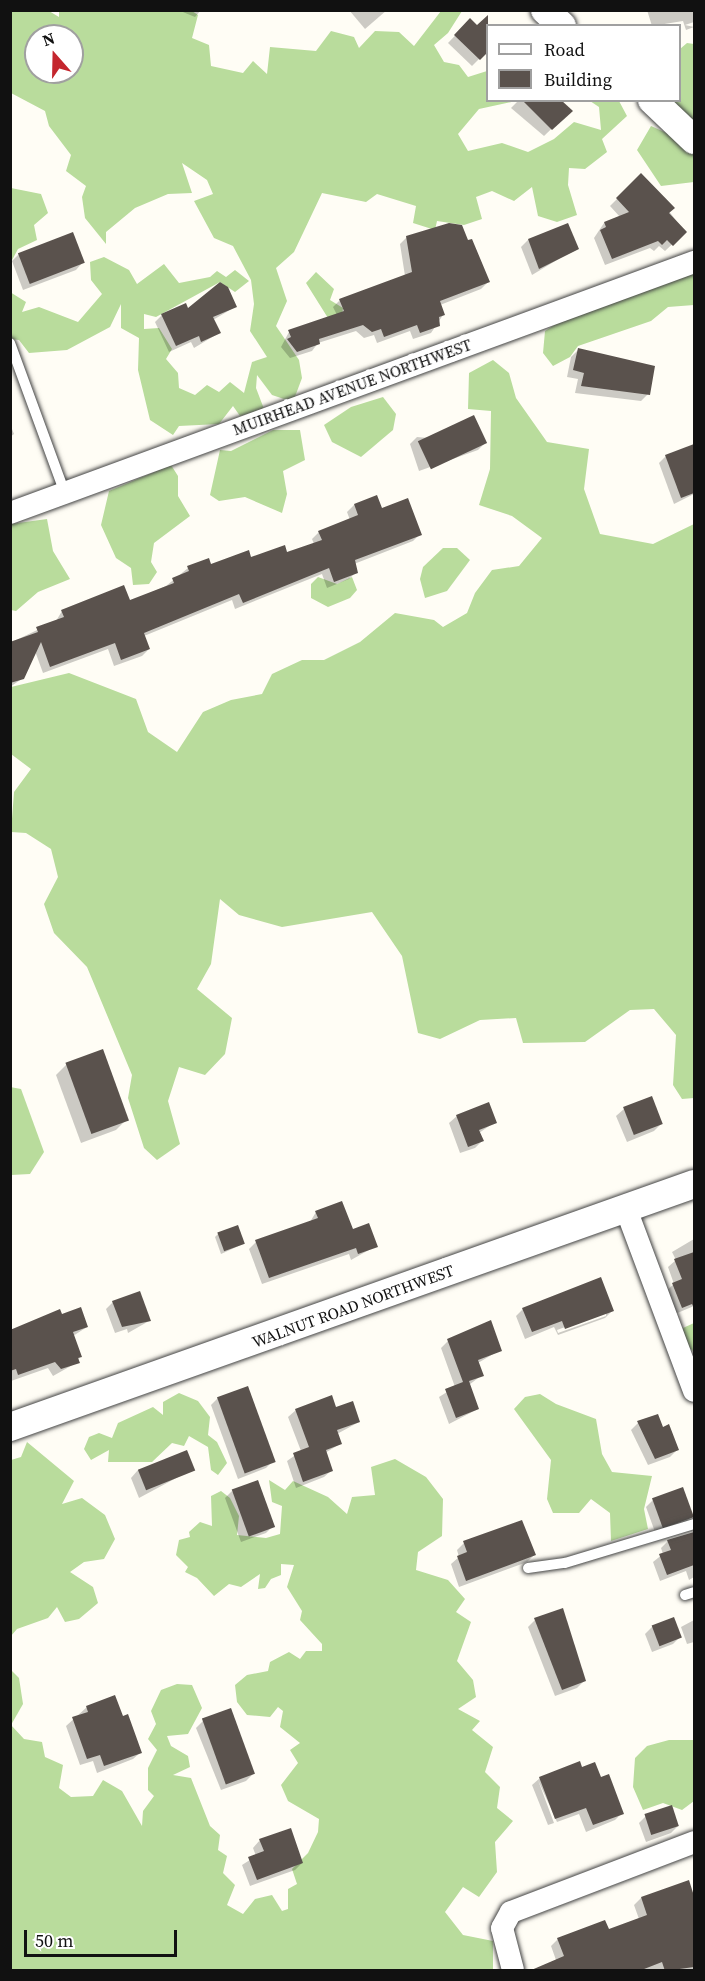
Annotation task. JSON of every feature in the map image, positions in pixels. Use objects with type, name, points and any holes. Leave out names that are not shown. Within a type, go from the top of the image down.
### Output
[{"type":"street","points":[[544,10],[560,24]]},
{"type":"street","points":[[654,102],[694,140]]},
{"type":"street","name":"MUIRHEAD AVENUE NORTHWEST","points":[[10,513],[694,262]]},
{"type":"street","name":"WALNUT ROAD NORTHWEST","points":[[10,1427],[694,1184]]},
{"type":"street","points":[[626,1209],[694,1392]]},
{"type":"street","points":[[513,1971],[502,1928],[511,1912],[694,1842]]},
{"type":"lane","points":[[10,343],[65,493]]},
{"type":"lane","points":[[528,1568],[565,1563],[694,1524]]},
{"type":"green space","points":[[11,11],[49,11],[59,17],[59,11],[192,11],[198,15],[192,38],[209,45],[211,66],[243,73],[253,61],[267,74],[270,47],[316,51],[331,31],[354,37],[359,48],[375,31],[399,32],[414,46],[441,11],[462,11],[448,33],[434,45],[444,62],[459,65],[468,77],[486,71],[486,102],[511,102],[479,109],[458,134],[468,151],[502,143],[528,152],[554,139],[574,122],[601,130],[599,107],[592,102],[620,102],[627,116],[602,139],[607,152],[585,169],[569,168],[568,185],[577,215],[557,222],[538,216],[532,187],[514,201],[492,191],[476,197],[482,219],[464,225],[437,221],[435,230],[413,223],[416,206],[377,194],[366,202],[322,193],[294,252],[276,268],[287,301],[276,326],[299,360],[302,378],[293,402],[272,395],[257,375],[256,388],[264,409],[240,416],[233,406],[219,424],[179,426],[173,435],[150,420],[138,370],[139,338],[121,328],[121,304],[110,327],[67,350],[29,353],[19,340],[11,339],[10,292],[26,302],[22,312],[39,307],[78,322],[102,294],[91,280],[90,262],[104,257],[129,270],[137,284],[164,264],[179,283],[210,277],[217,271],[226,277],[235,270],[249,281],[235,292],[220,282],[156,317],[144,314],[144,329],[159,328],[172,349],[166,359],[178,373],[179,388],[195,395],[207,385],[219,392],[230,382],[244,393],[252,362],[267,357],[250,331],[254,304],[251,280],[233,246],[214,238],[194,201],[213,194],[207,180],[182,163],[192,193],[168,194],[135,208],[106,232],[106,244],[85,218],[82,197],[86,186],[66,171],[71,155],[49,126],[45,111],[11,93]]},
{"type":"green space","points":[[687,43],[694,44],[694,182],[661,186],[637,150],[651,126],[671,135],[672,102],[681,102],[681,48]]},
{"type":"green space","points":[[11,188],[41,194],[48,213],[34,225],[37,240],[18,249],[11,262]]},
{"type":"green space","points":[[694,268],[694,305],[668,307],[651,321],[578,346],[570,357],[553,366],[543,353],[545,331],[567,317]]},
{"type":"green space","points":[[316,272],[334,289],[330,300],[343,308],[341,323],[333,326],[306,283]]},
{"type":"green space","points":[[493,360],[509,373],[516,398],[547,442],[589,449],[584,489],[600,534],[653,544],[694,524],[694,1098],[682,1099],[673,1085],[676,1035],[654,1009],[630,1010],[585,1042],[523,1043],[516,1018],[480,1020],[440,1039],[418,1033],[402,956],[372,912],[282,927],[239,915],[220,899],[211,964],[197,989],[232,1018],[225,1054],[205,1075],[179,1067],[168,1101],[180,1144],[157,1160],[144,1148],[128,1098],[132,1075],[87,967],[54,933],[44,904],[58,877],[51,849],[26,833],[11,832],[14,792],[31,769],[11,754],[11,687],[69,673],[136,699],[148,732],[177,752],[203,712],[231,700],[262,694],[272,674],[302,660],[324,660],[360,642],[395,613],[434,620],[443,627],[467,613],[475,593],[492,570],[519,566],[542,538],[512,516],[479,505],[490,469],[491,411],[468,409],[469,373]]},
{"type":"green space","points":[[383,397],[396,414],[393,430],[361,457],[332,442],[324,425],[351,407]]},
{"type":"green space","points":[[273,430],[300,430],[305,460],[283,471],[287,494],[282,513],[245,497],[219,501],[210,495],[220,450],[231,451]]},
{"type":"green space","points":[[171,465],[178,476],[178,496],[190,516],[154,543],[151,562],[157,572],[149,584],[133,585],[131,568],[116,558],[101,525],[109,491]]},
{"type":"green space","points":[[47,519],[53,551],[70,579],[38,592],[16,611],[11,610],[11,524]]},
{"type":"green space","points":[[443,548],[457,548],[470,560],[447,591],[425,598],[420,579],[423,567]]},
{"type":"green space","points":[[318,577],[337,584],[352,577],[357,590],[350,598],[328,607],[311,598],[311,584]]},
{"type":"green space","points":[[10,1087],[21,1089],[44,1152],[30,1174],[11,1175]]},
{"type":"green space","points":[[694,1323],[694,1352],[682,1341],[683,1328]]},
{"type":"green space","points":[[179,1393],[198,1401],[210,1417],[208,1435],[217,1442],[227,1463],[218,1475],[211,1470],[208,1447],[189,1436],[184,1446],[172,1443],[152,1462],[108,1462],[109,1450],[91,1460],[84,1449],[89,1437],[99,1433],[112,1438],[118,1423],[153,1407],[163,1415],[163,1402]]},
{"type":"green space","points":[[540,1394],[556,1404],[596,1419],[602,1454],[612,1472],[652,1476],[644,1509],[648,1529],[611,1541],[610,1513],[591,1499],[579,1513],[553,1513],[547,1499],[551,1460],[514,1409],[525,1397]]},
{"type":"green space","points":[[27,1442],[74,1481],[62,1504],[82,1498],[105,1515],[115,1539],[104,1559],[84,1562],[70,1572],[93,1587],[98,1603],[79,1619],[65,1622],[57,1607],[48,1618],[17,1629],[11,1636],[11,1460],[21,1457]]},
{"type":"green space","points":[[395,1459],[426,1477],[443,1499],[442,1536],[418,1552],[416,1570],[448,1580],[465,1599],[456,1612],[471,1622],[457,1661],[473,1680],[476,1697],[458,1709],[480,1721],[472,1730],[493,1747],[485,1772],[500,1787],[497,1808],[513,1821],[495,1842],[497,1872],[479,1897],[463,1887],[445,1912],[463,1935],[493,1941],[493,1970],[11,1970],[11,1725],[24,1739],[42,1742],[45,1757],[63,1765],[59,1788],[71,1797],[93,1796],[103,1780],[122,1791],[142,1826],[143,1811],[154,1796],[148,1790],[148,1768],[157,1750],[148,1739],[156,1724],[151,1711],[161,1690],[177,1684],[192,1685],[202,1708],[188,1734],[167,1736],[171,1746],[188,1756],[190,1767],[173,1775],[191,1778],[210,1826],[220,1835],[218,1850],[227,1856],[223,1873],[235,1885],[227,1905],[243,1914],[255,1899],[272,1895],[282,1911],[288,1909],[288,1889],[297,1884],[292,1869],[308,1853],[318,1832],[319,1819],[288,1801],[281,1785],[298,1763],[290,1750],[300,1743],[280,1727],[283,1711],[278,1707],[270,1717],[247,1715],[237,1702],[235,1685],[247,1675],[268,1671],[270,1662],[289,1652],[300,1659],[306,1651],[322,1651],[322,1644],[300,1620],[302,1611],[287,1587],[294,1565],[281,1564],[281,1575],[271,1579],[265,1588],[258,1589],[260,1574],[241,1587],[229,1584],[214,1596],[197,1578],[185,1572],[188,1567],[176,1555],[179,1540],[190,1537],[189,1532],[200,1522],[212,1526],[211,1496],[221,1491],[230,1498],[239,1516],[237,1535],[266,1538],[280,1534],[282,1506],[272,1502],[269,1480],[285,1490],[293,1481],[328,1497],[347,1514],[352,1497],[375,1495],[371,1467]]},
{"type":"green space","points":[[11,1670],[19,1678],[23,1704],[11,1725]]},
{"type":"green space","points":[[669,1740],[694,1740],[694,1801],[682,1810],[663,1803],[643,1810],[633,1787],[635,1758],[647,1746]]},
{"type":"building","points":[[488,15],[486,54],[480,60],[454,35],[470,18],[477,25]]},
{"type":"building","points":[[524,102],[563,102],[573,111],[552,130]]},
{"type":"building","points":[[641,173],[675,208],[669,213],[687,232],[673,246],[667,240],[662,245],[658,241],[612,259],[600,230],[606,227],[604,222],[629,212],[616,198]]},
{"type":"building","points":[[449,223],[462,225],[468,240],[472,239],[490,282],[440,301],[445,315],[439,317],[440,326],[420,333],[417,325],[384,337],[381,329],[372,332],[363,325],[319,339],[320,344],[297,352],[287,339],[291,337],[288,330],[344,311],[339,299],[412,272],[406,236]]},
{"type":"building","points":[[568,223],[579,249],[539,269],[528,239]]},
{"type":"building","points":[[73,232],[85,263],[30,284],[18,253]]},
{"type":"building","points":[[220,282],[228,287],[237,307],[213,317],[221,333],[201,342],[199,336],[176,346],[161,314],[186,303],[188,308]]},
{"type":"building","points":[[578,348],[655,366],[650,395],[581,386],[584,373],[573,370]]},
{"type":"building","points":[[474,415],[487,443],[431,469],[418,441]]},
{"type":"building","points":[[694,444],[694,493],[681,498],[665,455]]},
{"type":"building","points":[[377,495],[382,508],[408,498],[422,535],[355,560],[358,573],[334,582],[329,568],[243,603],[239,594],[144,633],[150,649],[121,660],[115,643],[50,667],[41,642],[24,679],[10,683],[10,642],[38,632],[36,627],[64,617],[61,610],[124,585],[130,600],[174,583],[172,578],[189,571],[187,566],[209,558],[211,564],[249,550],[251,557],[285,545],[287,552],[322,540],[318,531],[358,515],[354,504]]},
{"type":"building","points":[[103,1049],[129,1120],[91,1134],[65,1063]]},
{"type":"building","points":[[652,1096],[663,1124],[634,1135],[623,1107]]},
{"type":"building","points":[[489,1102],[497,1123],[479,1130],[484,1141],[468,1147],[456,1115]]},
{"type":"building","points":[[342,1201],[353,1229],[369,1223],[378,1247],[358,1254],[356,1248],[269,1278],[255,1240],[318,1218],[315,1211]]},
{"type":"building","points":[[238,1225],[245,1244],[224,1251],[217,1233]]},
{"type":"building","points":[[694,1252],[694,1308],[692,1304],[682,1308],[672,1283],[682,1279],[674,1259]]},
{"type":"building","points":[[601,1277],[614,1311],[565,1329],[562,1321],[532,1332],[522,1308]]},
{"type":"building","points":[[140,1291],[151,1321],[122,1327],[112,1301]]},
{"type":"building","points":[[81,1307],[88,1327],[73,1332],[82,1357],[78,1358],[80,1363],[61,1369],[55,1362],[18,1375],[16,1369],[10,1371],[10,1330],[60,1309],[62,1314]]},
{"type":"building","points":[[491,1320],[502,1351],[478,1360],[484,1376],[469,1381],[479,1409],[456,1418],[445,1389],[463,1382],[447,1339]]},
{"type":"building","points":[[248,1386],[276,1462],[245,1473],[217,1397]]},
{"type":"building","points":[[332,1395],[336,1407],[353,1401],[360,1422],[337,1430],[342,1444],[326,1450],[333,1471],[303,1482],[293,1453],[309,1447],[295,1409]]},
{"type":"building","points":[[658,1414],[663,1427],[669,1424],[679,1450],[655,1459],[637,1421]]},
{"type":"building","points":[[187,1450],[195,1470],[146,1490],[138,1470]]},
{"type":"building","points":[[258,1480],[275,1527],[249,1537],[232,1490]]},
{"type":"building","points":[[683,1487],[694,1517],[663,1528],[652,1498]]},
{"type":"building","points":[[522,1520],[536,1555],[466,1581],[457,1556],[467,1552],[463,1541]]},
{"type":"building","points":[[694,1532],[694,1565],[667,1575],[659,1554],[671,1550],[667,1540]]},
{"type":"building","points":[[563,1608],[586,1681],[562,1690],[534,1618]]},
{"type":"building","points":[[674,1617],[682,1638],[659,1646],[652,1626]]},
{"type":"building","points":[[115,1695],[123,1716],[128,1714],[142,1753],[104,1766],[100,1755],[87,1759],[72,1717],[88,1712],[86,1706]]},
{"type":"building","points":[[231,1708],[255,1774],[226,1784],[202,1719]]},
{"type":"building","points":[[580,1761],[582,1767],[595,1762],[601,1777],[609,1774],[624,1814],[593,1825],[586,1808],[555,1819],[539,1777]]},
{"type":"building","points":[[672,1805],[679,1826],[651,1835],[644,1814]]},
{"type":"building","points":[[291,1828],[303,1863],[257,1880],[248,1857],[264,1851],[259,1839]]},
{"type":"building","points":[[689,1880],[694,1896],[694,1967],[665,1971],[662,1962],[639,1971],[529,1971],[564,1956],[557,1938],[605,1920],[609,1929],[647,1915],[641,1897]]}]
